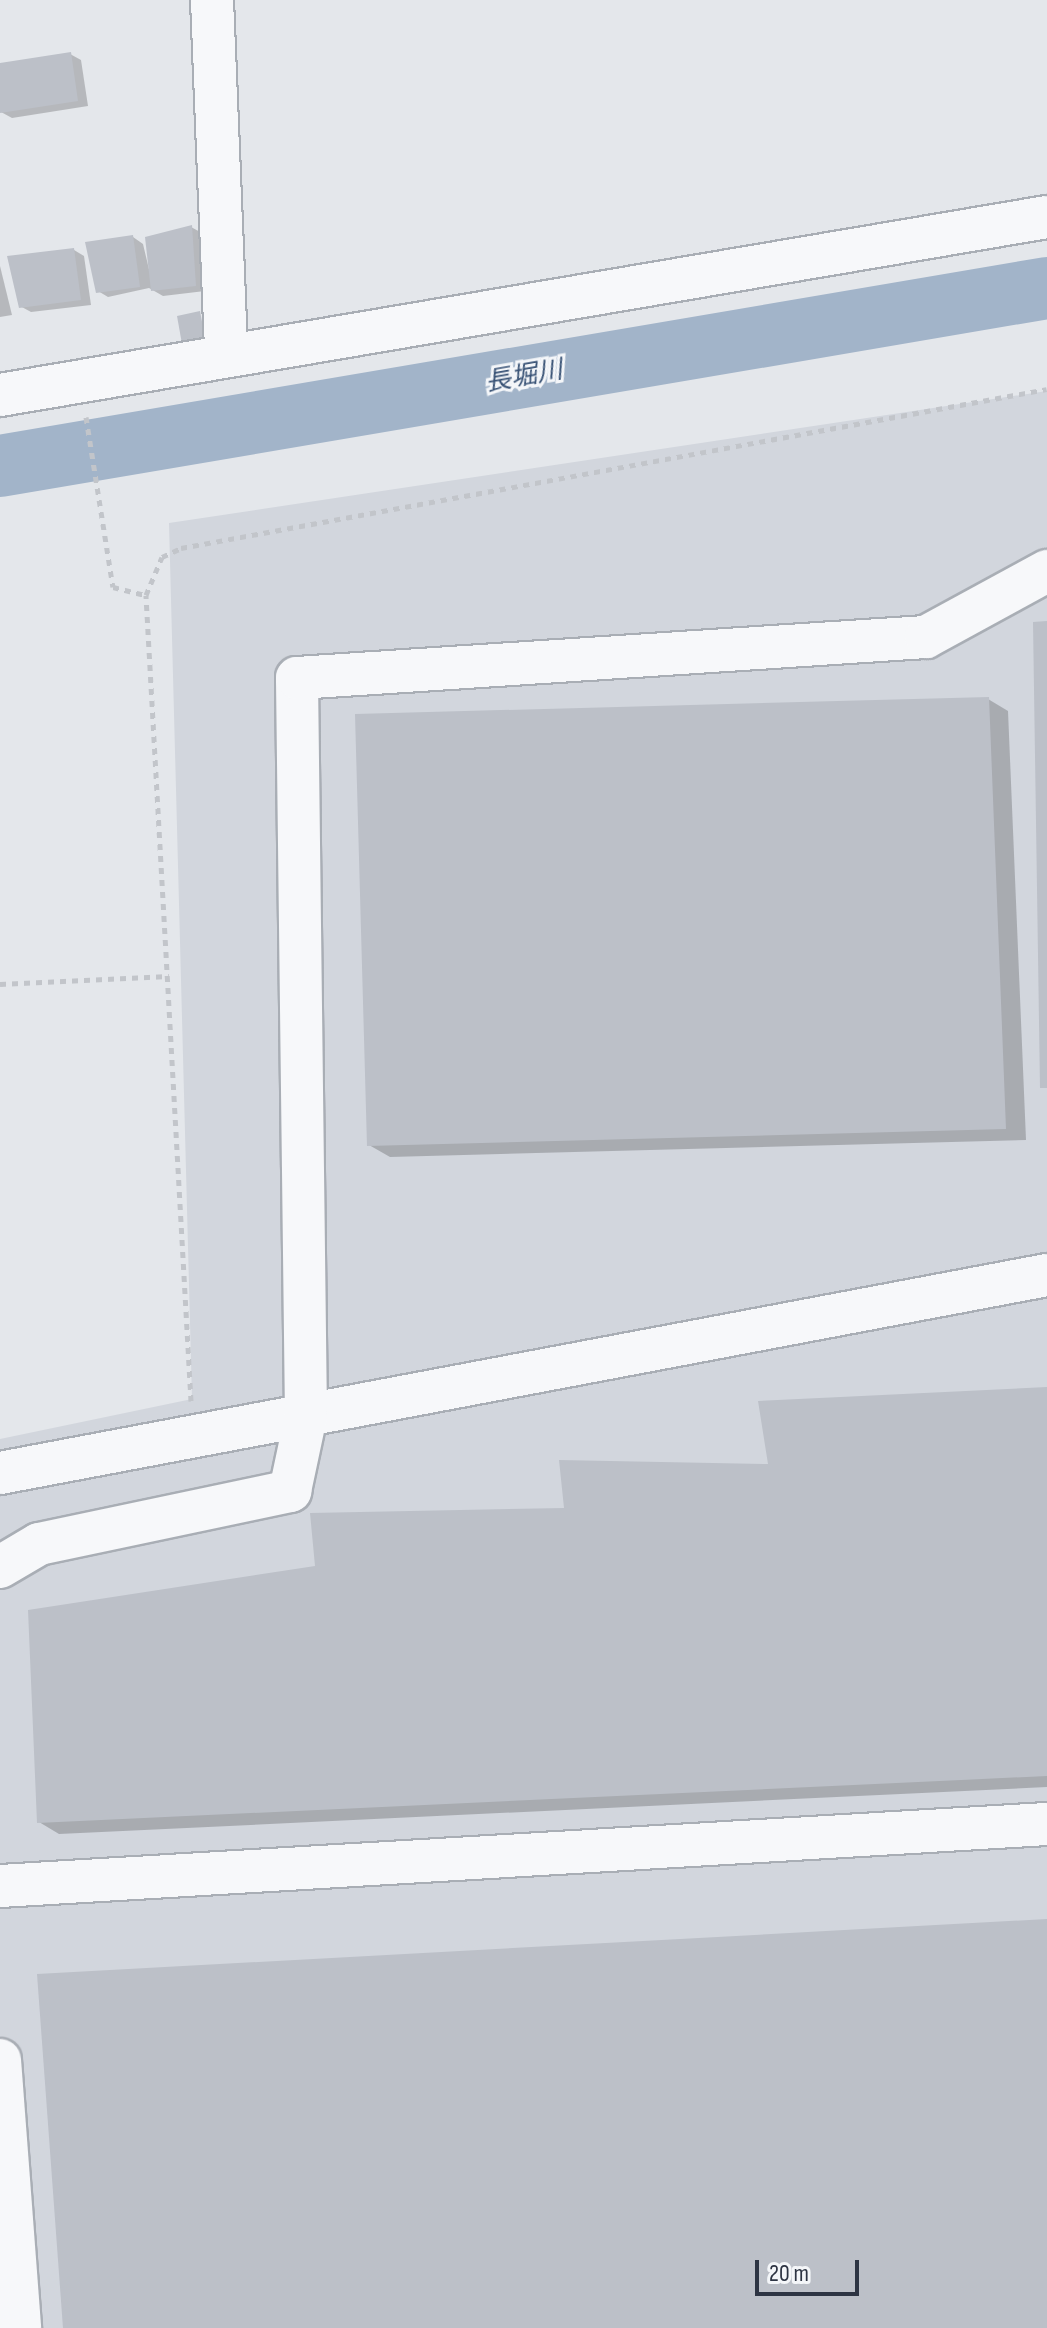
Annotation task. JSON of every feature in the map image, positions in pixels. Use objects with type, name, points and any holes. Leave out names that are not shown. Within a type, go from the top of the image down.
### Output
[{"type":"street","points":[[212,0],[226,356]]},
{"type":"street","points":[[0,395],[1047,217]]},
{"type":"street","points":[[0,1567],[39,1544],[290,1491],[306,1416],[297,678],[926,637],[1047,571]]},
{"type":"street","points":[[0,1473],[1047,1275]]},
{"type":"street","points":[[0,1886],[1047,1824]]},
{"type":"street","points":[[0,2060],[20,2328]]},
{"type":"path","points":[[192,1438],[146,595],[162,557],[181,548],[1047,389]]},
{"type":"path","points":[[85,405],[95,492],[113,587],[146,595]]},
{"type":"path","points":[[0,984],[169,976]]},
{"type":"shaded area","points":[[1047,391],[1047,2328],[0,2328],[0,1439],[192,1399],[169,523]]},
{"type":"building","points":[[71,52],[78,101],[0,113],[0,63]]},
{"type":"building","points":[[192,225],[196,286],[151,291],[145,237]]},
{"type":"building","points":[[133,235],[140,287],[96,293],[85,242]]},
{"type":"building","points":[[74,248],[81,300],[19,308],[7,256]]},
{"type":"building","points":[[200,311],[205,338],[182,344],[177,316]]},
{"type":"building","points":[[1047,621],[1047,1088],[1040,1088],[1033,622]]},
{"type":"building","points":[[989,697],[1006,1129],[367,1146],[355,714]]},
{"type":"building","points":[[1047,1387],[1047,1776],[37,1823],[28,1610],[315,1566],[310,1513],[564,1508],[559,1460],[768,1464],[758,1401]]},
{"type":"building","points":[[1047,1919],[1047,2328],[63,2328],[37,1974]]},
{"type":"waterway","name":"長堀川","points":[[0,466],[1047,288]]}]
